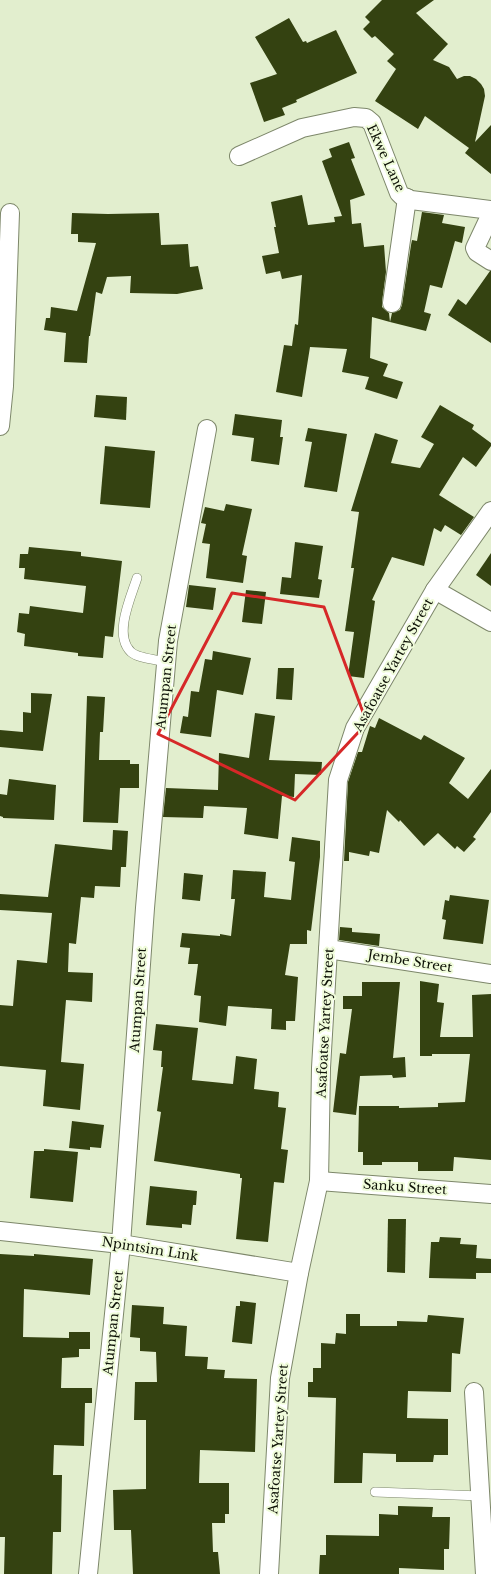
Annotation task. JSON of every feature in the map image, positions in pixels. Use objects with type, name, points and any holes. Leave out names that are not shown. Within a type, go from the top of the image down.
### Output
[{"type":"street","name":"Ekwe Lane","points":[[239,156],[302,128],[354,117],[366,118],[372,123],[399,193],[407,198],[491,210]]},
{"type":"street","points":[[392,303],[407,198]]},
{"type":"street","points":[[0,426],[4,386],[10,213]]},
{"type":"street","points":[[491,214],[475,248],[477,252],[491,261]]},
{"type":"street","name":"Atumpan Street","points":[[88,1574],[121,1244],[145,908],[166,662],[170,631],[207,429]]},
{"type":"street","name":"Asafoatse Yartey Street","points":[[269,1574],[280,1378],[299,1273],[319,1181],[321,1068],[338,780],[355,728],[435,590],[491,511]]},
{"type":"street","points":[[435,590],[491,622]]},
{"type":"street","name":"Jembe Street","points":[[328,949],[491,974]]},
{"type":"street","name":"Sanku Street","points":[[319,1181],[491,1194]]},
{"type":"street","name":"Npintsim Link","points":[[0,1231],[121,1244],[299,1273]]},
{"type":"street","points":[[474,1392],[485,1574]]},
{"type":"lane","points":[[137,578],[123,626],[122,634],[124,642],[131,653],[166,662]]},
{"type":"lane","points":[[375,1492],[481,1496]]},
{"type":"highlighted area","points":[[232,593],[324,607],[367,723],[295,800],[158,734]]},
{"type":"building","points":[[382,0],[434,0],[416,13],[448,44],[433,60],[449,67],[457,79],[464,76],[470,76],[476,79],[484,89],[485,96],[475,142],[491,125],[491,174],[465,153],[469,148],[425,116],[418,129],[375,101],[396,69],[387,61],[394,54],[375,36],[372,38],[363,29],[370,22],[365,17]]},
{"type":"building","points":[[289,18],[303,42],[306,41],[307,43],[336,30],[357,73],[296,100],[297,102],[282,108],[285,115],[264,122],[250,83],[277,74],[255,37]]},
{"type":"building","points":[[349,142],[355,158],[351,159],[365,195],[350,200],[352,224],[361,223],[364,247],[384,245],[386,272],[382,307],[389,313],[390,322],[372,317],[370,358],[388,364],[383,376],[403,382],[397,399],[365,389],[369,377],[342,372],[347,349],[310,347],[302,397],[276,392],[284,345],[292,346],[295,324],[298,325],[302,275],[282,279],[280,271],[266,274],[262,256],[279,253],[271,202],[302,195],[308,225],[335,222],[334,217],[342,216],[322,161],[332,157],[329,149]]},
{"type":"building","points":[[422,212],[444,215],[442,223],[465,227],[462,243],[455,241],[442,288],[430,285],[424,312],[431,314],[426,331],[390,322],[392,313],[400,310],[402,305],[412,240],[417,241]]},
{"type":"building","points":[[72,213],[159,213],[161,245],[188,244],[190,267],[198,266],[203,289],[177,294],[130,293],[131,276],[107,277],[102,294],[96,292],[89,336],[87,363],[64,362],[66,333],[44,330],[46,318],[50,318],[51,307],[77,311],[96,243],[78,242],[78,234],[71,234]]},
{"type":"building","points":[[490,271],[491,343],[448,315],[458,299],[466,305]]},
{"type":"building","points":[[96,395],[127,397],[126,420],[94,417]]},
{"type":"building","points":[[440,405],[474,425],[472,429],[491,443],[491,446],[476,467],[463,457],[439,495],[474,517],[461,535],[445,525],[441,532],[434,528],[424,566],[392,557],[372,600],[375,601],[364,678],[348,676],[354,632],[345,631],[354,568],[351,568],[359,512],[351,511],[375,433],[398,440],[391,463],[420,468],[434,444],[421,437]]},
{"type":"building","points":[[235,414],[282,420],[280,437],[283,437],[279,465],[251,461],[254,438],[232,435]]},
{"type":"building","points":[[308,428],[347,434],[337,492],[304,487],[312,442],[305,441]]},
{"type":"building","points":[[105,446],[155,451],[150,508],[100,504]]},
{"type":"building","points":[[226,504],[252,509],[242,555],[247,556],[243,583],[206,578],[210,544],[202,543],[206,524],[201,523],[205,507],[224,511]]},
{"type":"building","points":[[295,542],[323,546],[318,579],[322,580],[319,598],[280,594],[282,577],[291,578]]},
{"type":"building","points":[[29,547],[81,552],[81,556],[122,561],[113,637],[105,636],[103,658],[78,656],[78,653],[24,646],[25,634],[17,632],[19,613],[29,614],[30,606],[83,613],[86,586],[24,579],[25,568],[19,568],[20,554],[28,554]]},
{"type":"building","points":[[491,553],[491,586],[476,575]]},
{"type":"building","points":[[189,585],[216,588],[213,610],[186,607]]},
{"type":"building","points":[[246,590],[266,592],[262,624],[242,622]]},
{"type":"building","points":[[213,651],[251,658],[243,695],[217,690],[211,737],[180,733],[183,716],[188,717],[191,691],[199,692],[205,659],[212,660]]},
{"type":"building","points":[[278,668],[294,668],[292,700],[276,699]]},
{"type":"building","points":[[31,693],[52,694],[43,751],[0,747],[0,730],[23,732],[23,712],[31,713]]},
{"type":"building","points":[[87,696],[105,697],[103,732],[100,732],[99,760],[130,760],[130,764],[139,764],[139,788],[120,788],[118,823],[83,822]]},
{"type":"building","points":[[255,713],[275,716],[269,760],[322,762],[321,775],[295,774],[294,797],[282,796],[278,839],[244,834],[247,808],[204,806],[203,818],[163,817],[166,788],[218,790],[219,753],[249,758]]},
{"type":"building","points":[[379,718],[421,740],[424,735],[465,758],[449,783],[468,799],[491,769],[491,812],[473,837],[476,839],[464,852],[457,846],[455,849],[438,833],[424,846],[400,820],[399,822],[387,810],[379,853],[370,851],[369,856],[349,852],[349,861],[344,861],[348,782],[358,752],[362,752],[370,726],[375,728]]},
{"type":"building","points":[[9,779],[56,785],[54,820],[3,818],[0,816],[0,794],[7,795]]},
{"type":"building","points":[[113,830],[128,831],[126,867],[121,867],[120,887],[95,886],[94,898],[81,897],[76,944],[69,943],[68,972],[93,973],[92,1002],[66,1000],[61,1062],[84,1064],[80,1110],[43,1106],[46,1070],[0,1066],[0,1005],[13,1006],[17,960],[47,963],[52,913],[0,910],[0,894],[48,897],[55,844],[112,850]]},
{"type":"building","points":[[292,837],[320,841],[320,857],[311,931],[307,930],[307,944],[290,944],[285,975],[298,977],[295,1021],[286,1021],[286,1030],[271,1029],[272,1009],[228,1006],[226,1026],[199,1022],[201,996],[194,995],[198,964],[188,964],[190,948],[180,947],[182,933],[220,936],[220,934],[231,936],[235,899],[231,899],[233,870],[266,872],[264,897],[291,900],[295,862],[289,861]]},
{"type":"building","points":[[184,873],[203,875],[200,901],[182,899]]},
{"type":"building","points":[[450,895],[489,900],[483,944],[443,939],[446,920],[442,919],[445,900],[449,901]]},
{"type":"building","points":[[340,927],[352,928],[352,932],[380,934],[379,946],[339,940]]},
{"type":"building","points":[[420,981],[439,984],[437,1002],[444,1003],[440,1037],[473,1037],[472,995],[491,994],[491,1160],[454,1157],[453,1171],[418,1171],[418,1162],[382,1162],[382,1165],[363,1165],[363,1152],[358,1152],[359,1106],[399,1106],[399,1108],[438,1107],[438,1103],[465,1102],[470,1054],[432,1054],[432,1056],[420,1056]]},
{"type":"building","points":[[362,982],[400,982],[393,1058],[405,1057],[406,1077],[393,1078],[392,1075],[360,1076],[356,1115],[333,1112],[340,1053],[346,1054],[352,1009],[343,1009],[343,996],[362,996]]},
{"type":"building","points":[[156,1024],[198,1028],[192,1080],[233,1084],[236,1056],[257,1059],[254,1089],[279,1092],[278,1107],[286,1108],[281,1149],[288,1150],[284,1183],[274,1182],[268,1242],[236,1239],[242,1178],[240,1178],[240,1174],[154,1161],[161,1112],[157,1111],[163,1067],[161,1067],[162,1051],[153,1050]]},
{"type":"building","points":[[72,1121],[104,1125],[101,1148],[90,1147],[90,1150],[69,1148]]},
{"type":"building","points":[[44,1149],[78,1152],[73,1202],[30,1198],[34,1151],[44,1151]]},
{"type":"building","points":[[150,1186],[197,1191],[196,1205],[193,1205],[191,1225],[182,1224],[182,1228],[146,1225]]},
{"type":"building","points":[[388,1219],[406,1219],[405,1273],[387,1272]]},
{"type":"building","points":[[440,1237],[461,1238],[460,1244],[477,1245],[476,1258],[491,1259],[491,1273],[476,1273],[476,1279],[429,1278],[431,1242],[439,1242]]},
{"type":"building","points":[[0,1254],[34,1256],[34,1254],[93,1259],[90,1295],[24,1289],[23,1337],[69,1338],[69,1332],[90,1332],[90,1349],[79,1349],[79,1357],[62,1358],[61,1388],[92,1388],[92,1403],[85,1403],[84,1446],[54,1445],[53,1475],[62,1475],[61,1532],[53,1532],[52,1574],[4,1574],[5,1537],[0,1537]]},
{"type":"building","points":[[240,1301],[256,1303],[252,1344],[232,1342],[236,1306],[240,1306]]},
{"type":"building","points":[[132,1305],[164,1307],[163,1324],[187,1326],[185,1356],[208,1357],[207,1369],[225,1370],[224,1378],[257,1379],[255,1452],[200,1450],[199,1483],[229,1483],[229,1514],[225,1514],[225,1523],[212,1523],[213,1552],[218,1552],[220,1574],[133,1574],[131,1530],[114,1530],[113,1490],[146,1489],[146,1420],[134,1420],[135,1382],[157,1382],[156,1352],[140,1351],[140,1338],[130,1337]]},
{"type":"building","points":[[346,1314],[360,1314],[360,1326],[397,1326],[397,1321],[427,1322],[428,1315],[464,1318],[460,1354],[452,1353],[451,1392],[408,1391],[407,1418],[448,1419],[448,1455],[434,1455],[433,1462],[396,1462],[396,1454],[363,1453],[362,1483],[334,1483],[336,1398],[308,1397],[308,1382],[313,1382],[313,1368],[321,1368],[321,1343],[335,1344],[336,1333],[346,1334]]},
{"type":"building","points":[[398,1506],[433,1507],[432,1517],[450,1517],[449,1549],[444,1549],[444,1570],[399,1568],[399,1574],[319,1574],[320,1555],[326,1555],[326,1535],[379,1536],[379,1514],[398,1515]]}]
